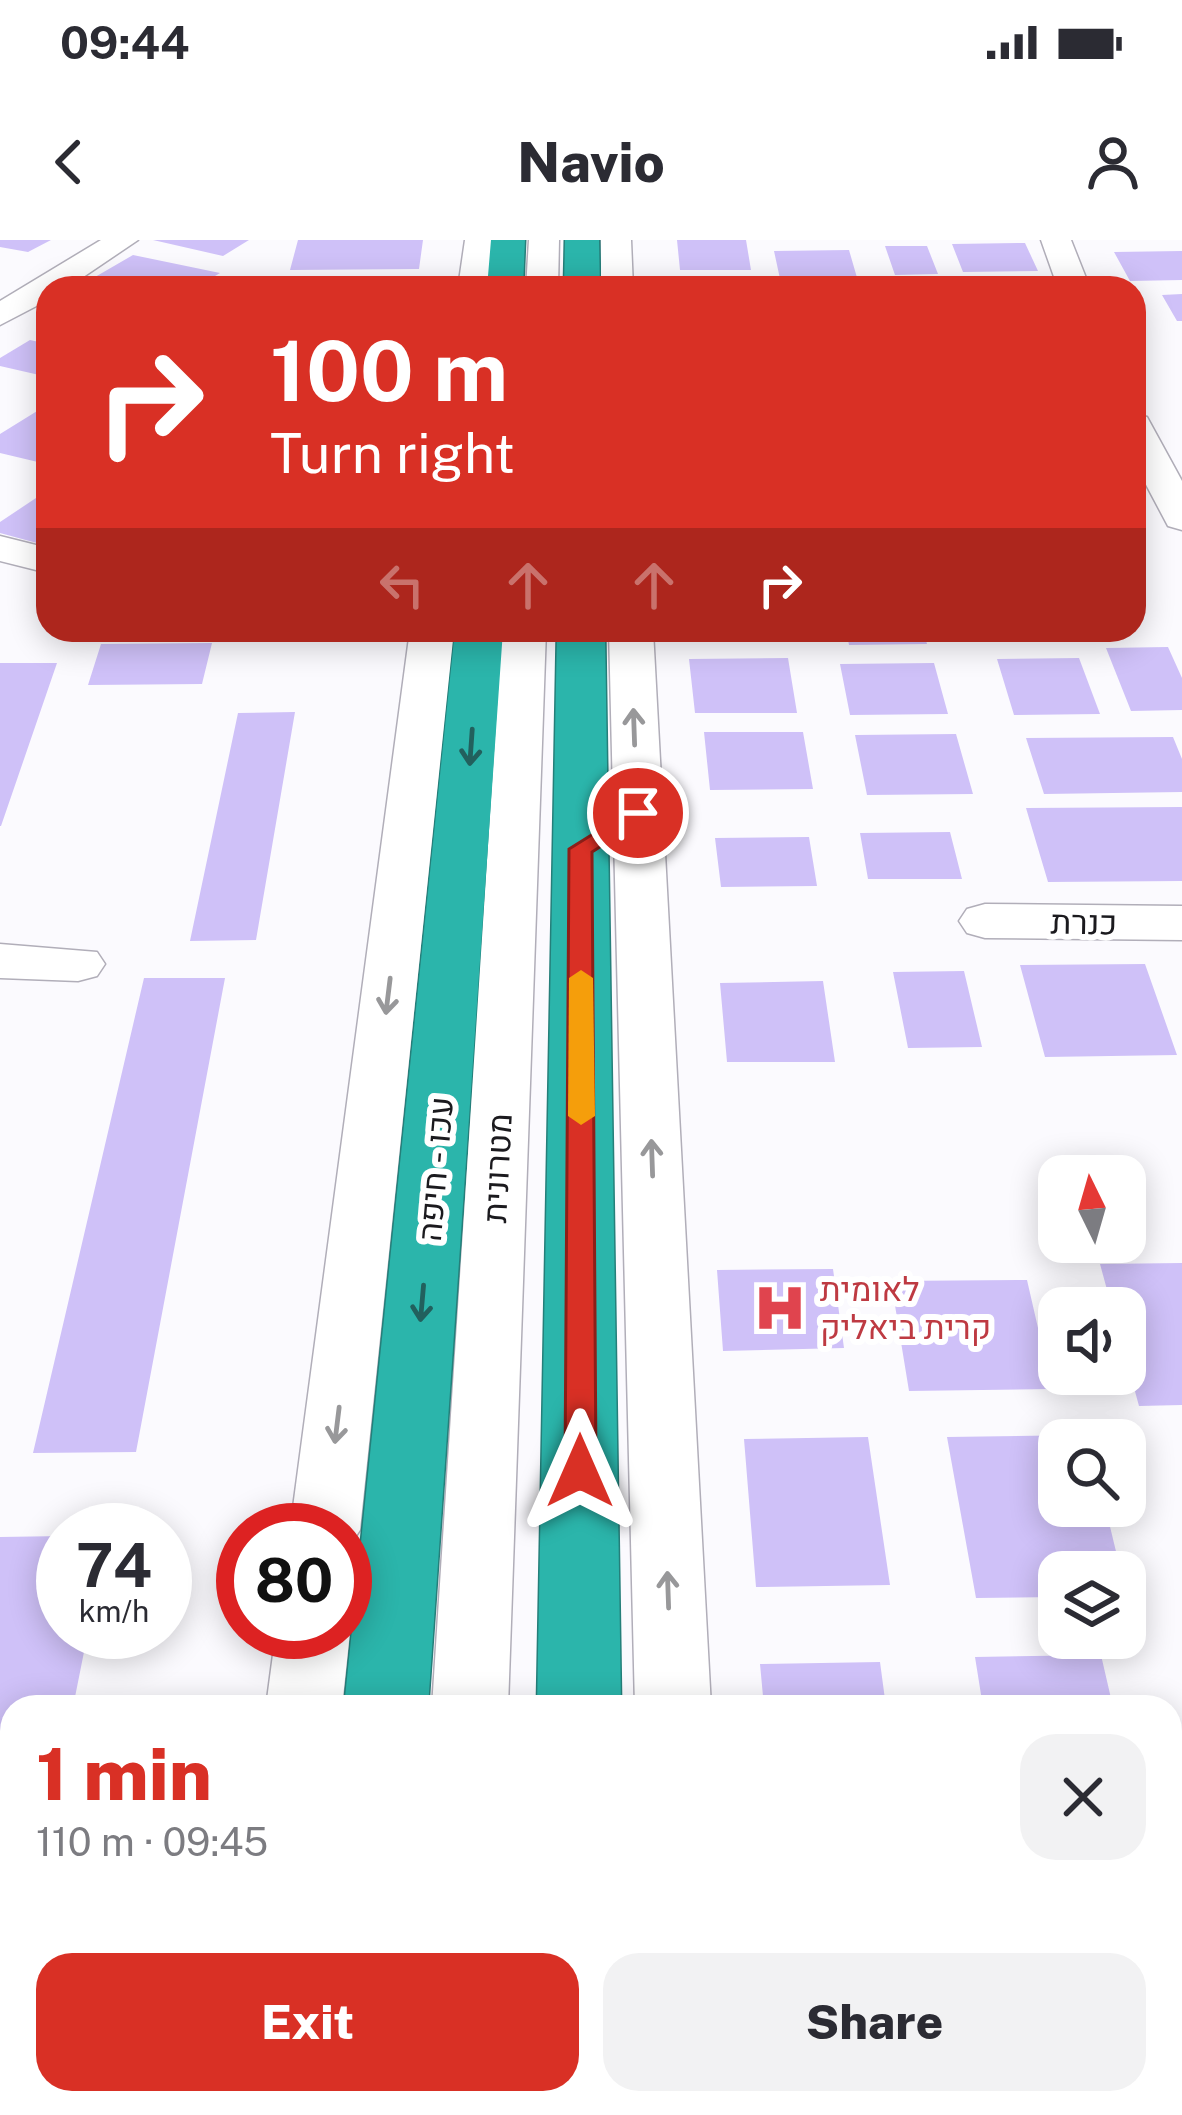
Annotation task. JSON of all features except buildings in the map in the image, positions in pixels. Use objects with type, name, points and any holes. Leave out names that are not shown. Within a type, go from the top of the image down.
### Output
[{"type":"highway","points":[[506,276],[508,240]]},
{"type":"highway","points":[[582,240],[582,276]]},
{"type":"highway","name":"עכו - חיפה","points":[[387,1695],[478,642]]},
{"type":"highway","points":[[579,1695],[581,642]]},
{"type":"street","points":[[64,276],[123,240]]},
{"type":"street","points":[[476,276],[480,240]]},
{"type":"street","points":[[542,276],[544,240]]},
{"type":"street","points":[[616,240],[617,276]]},
{"type":"street","points":[[1056,240],[1070,276]]},
{"type":"street","points":[[0,315],[36,293]]},
{"type":"street","points":[[1146,448],[1182,518]]},
{"type":"street","points":[[0,548],[36,558]]},
{"type":"street","points":[[328,1503],[432,642]]},
{"type":"street","name":"מטרונית","points":[[471,1695],[523,642]]},
{"type":"street","points":[[631,642],[673,1695]]},
{"type":"street","points":[[580,849],[638,813]]},
{"type":"street","points":[[397,920],[463,857]]},
{"type":"street","name":"כנרת","points":[[986,921],[1182,923]]},
{"type":"street","points":[[0,961],[79,964]]},
{"type":"street","points":[[582,1186],[655,1255]]},
{"type":"street","points":[[305,1695],[310,1659]]},
{"type":"slow traffic","points":[[581,978],[581,1116]]},
{"type":"place","name":"לאומית קרית ביאליק","points":[[780,1308]]},
{"type":"route","points":[[580,1471],[580,849],[638,813]]}]
